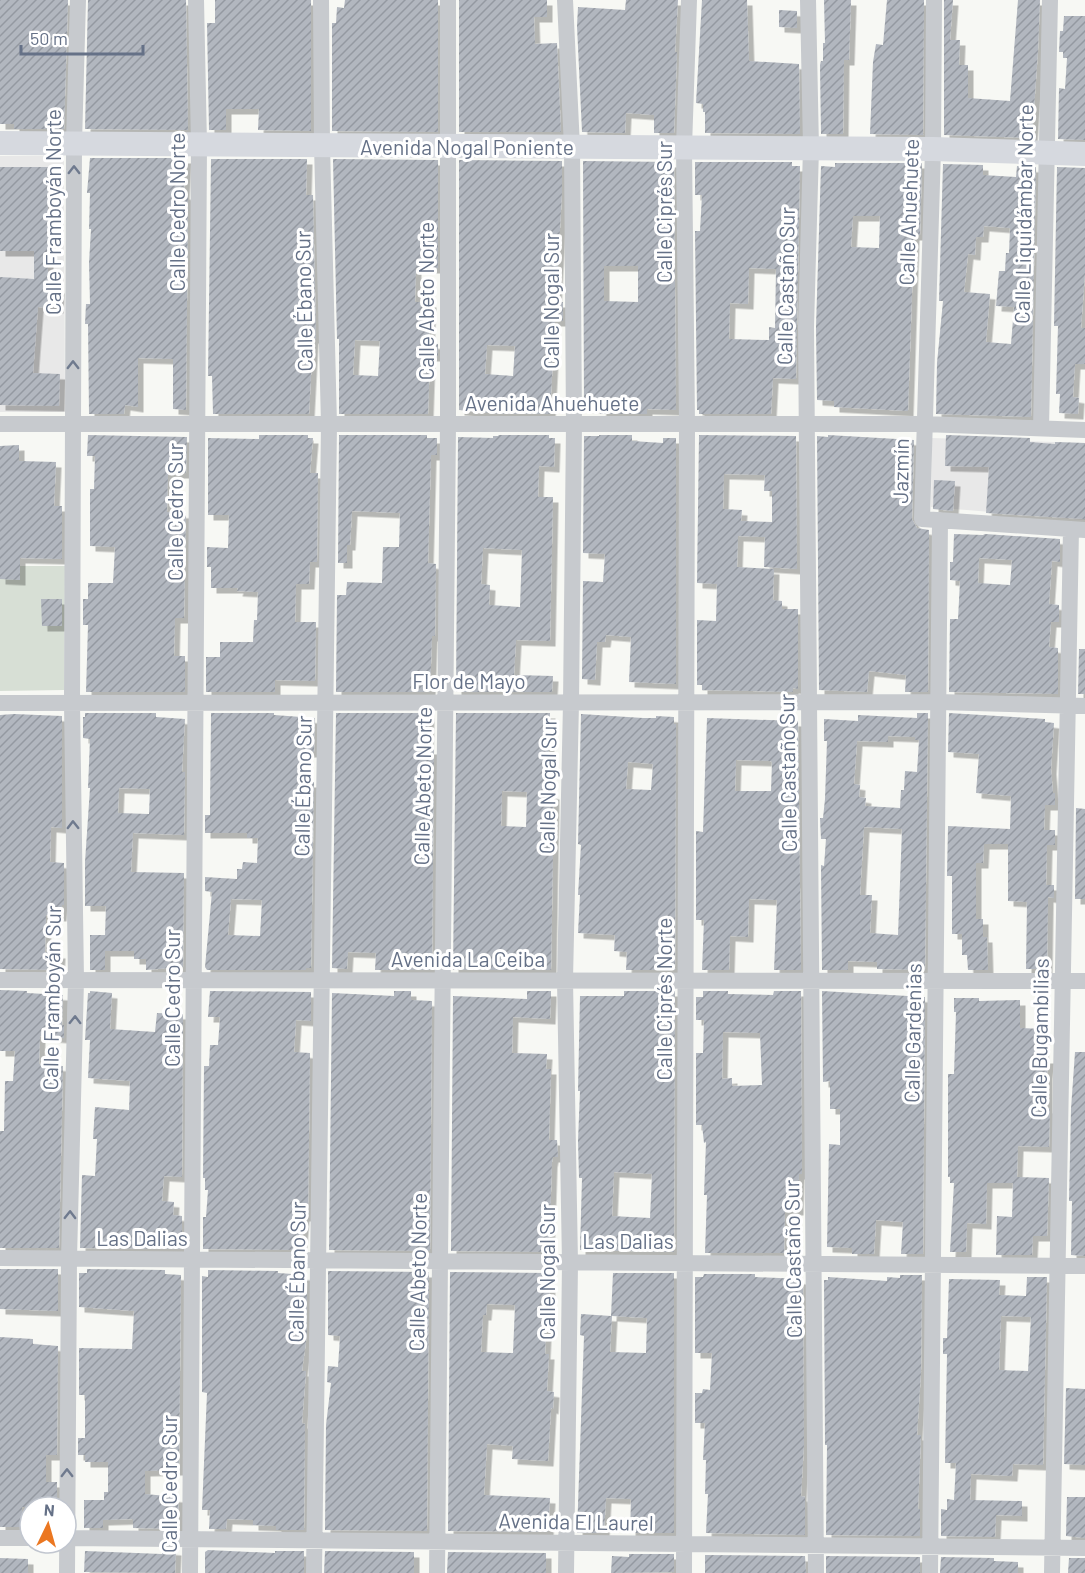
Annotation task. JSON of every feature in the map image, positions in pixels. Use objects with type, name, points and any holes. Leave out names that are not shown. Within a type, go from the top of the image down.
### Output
[{"type":"street","name":"Calle Framboyán Norte","points":[[73,424],[74,143],[78,0]]},
{"type":"street","name":"Calle Cedro Norte","points":[[196,0],[199,144],[197,424]]},
{"type":"street","name":"Calle Ébano Sur","points":[[314,1573],[329,424],[321,0]]},
{"type":"street","name":"Calle Abeto Norte","points":[[437,1573],[448,424],[448,0]]},
{"type":"street","name":"Calle Nogal Sur","points":[[565,0],[572,147],[573,424],[571,703],[565,980],[570,1263],[566,1573]]},
{"type":"street","name":"Calle Ciprés Sur","points":[[687,424],[684,147],[689,0]]},
{"type":"street","name":"Calle Castaño Sur","points":[[808,0],[811,148],[806,327],[816,1573]]},
{"type":"street","name":"Calle Ahuehuete","points":[[924,424],[933,149],[934,0]]},
{"type":"street","name":"Calle Liquidámbar Norte","points":[[1041,428],[1050,0]]},
{"type":"street","name":"Avenida Nogal Poniente","points":[[0,143],[933,149],[1085,154]]},
{"type":"street","name":"Avenida Ahuehuete","points":[[0,424],[924,424],[1085,430]]},
{"type":"street","name":"Calle Framboyán Sur","points":[[67,1495],[69,1259],[76,980],[72,704],[73,424]]},
{"type":"street","name":"Calle Cedro Sur","points":[[190,1573],[197,424]]},
{"type":"street","name":"Calle Ciprés Norte","points":[[684,1573],[687,424]]},
{"type":"street","name":"Jazmín","points":[[924,424],[922,519],[940,520]]},
{"type":"street","points":[[940,520],[1078,529]]},
{"type":"street","name":"Calle Gardenias","points":[[930,1573],[940,520]]},
{"type":"street","name":"Calle Bugambilias","points":[[1053,1573],[1068,705],[1078,529]]},
{"type":"street","name":"Flor de Mayo","points":[[0,704],[938,702],[1085,706]]},
{"type":"street","name":"Avenida La Ceiba","points":[[0,980],[1085,981]]},
{"type":"street","name":"Las Dalias","points":[[0,1258],[1085,1266]]},
{"type":"street","points":[[0,1538],[18,1538]]},
{"type":"street","name":"Avenida El Laurel","points":[[78,1538],[1085,1548]]},
{"type":"street","name":"Calle Framboyán Sur","points":[[67,1555],[67,1573]]},
{"type":"shaded area","points":[[0,156],[64,156],[65,412],[0,412]]},
{"type":"shaded area","points":[[932,438],[1085,443],[1085,520],[931,507]]},
{"type":"shaded area","points":[[0,566],[65,566],[64,690],[0,691]]},
{"type":"building","points":[[0,0],[68,0],[64,129],[14,129],[14,124],[0,124]]},
{"type":"building","points":[[88,0],[186,0],[188,130],[85,129]]},
{"type":"building","points":[[215,0],[311,0],[311,131],[258,130],[259,109],[226,109],[226,130],[209,130],[207,23],[215,23]]},
{"type":"building","points":[[345,0],[438,0],[438,132],[332,131],[332,23],[336,23],[337,7],[344,8]]},
{"type":"building","points":[[459,0],[547,0],[547,17],[534,17],[535,44],[557,43],[561,132],[459,132]]},
{"type":"building","points":[[626,0],[678,0],[674,133],[654,133],[654,115],[626,113],[625,133],[582,132],[578,7],[625,10]]},
{"type":"building","points":[[702,0],[747,0],[749,61],[799,64],[800,134],[705,133],[703,104],[696,103]]},
{"type":"building","points":[[824,0],[851,0],[849,60],[844,60],[843,134],[821,134],[820,65],[823,61],[823,43],[825,43]]},
{"type":"building","points":[[887,0],[924,0],[923,135],[870,134],[873,62],[876,44],[883,45]]},
{"type":"building","points":[[944,0],[953,0],[950,40],[960,40],[959,65],[968,65],[968,98],[1010,101],[1018,0],[1040,0],[1032,138],[944,135]]},
{"type":"building","points":[[779,10],[797,11],[797,28],[779,27]]},
{"type":"building","points":[[1064,16],[1085,16],[1085,140],[1058,139],[1059,88],[1065,89],[1067,58],[1063,58],[1063,52],[1059,52],[1060,31],[1063,31]]},
{"type":"building","points":[[90,158],[186,158],[184,194],[188,195],[186,410],[173,409],[173,359],[138,358],[138,407],[125,405],[124,414],[89,414],[88,324],[85,324],[86,304],[90,304],[91,229],[89,229],[90,193],[87,193]]},
{"type":"building","points":[[211,159],[307,159],[306,195],[313,195],[316,339],[313,338],[309,414],[213,414],[212,376],[208,376]]},
{"type":"building","points":[[333,159],[438,160],[438,268],[416,268],[415,302],[431,302],[429,343],[438,344],[438,356],[430,356],[428,414],[339,414],[339,339],[337,339]],"holes":[[[355,340],[380,341],[378,376],[353,375]]]},
{"type":"building","points":[[459,160],[562,161],[556,302],[563,302],[563,321],[555,321],[550,414],[500,414],[459,410]],"holes":[[[487,345],[515,346],[513,376],[485,374]]]},
{"type":"building","points":[[583,161],[674,162],[676,410],[647,409],[647,414],[600,414],[601,408],[584,407]],"holes":[[[604,266],[638,266],[638,302],[604,301]]]},
{"type":"building","points":[[695,162],[792,162],[792,166],[800,166],[796,379],[773,378],[771,414],[699,414],[697,410],[695,231],[700,231],[702,195],[695,195]],"holes":[[[749,268],[776,269],[775,328],[769,327],[769,340],[729,339],[730,303],[748,304]]]},
{"type":"building","points":[[835,163],[922,163],[920,235],[914,235],[908,411],[834,407],[834,401],[817,400],[816,327],[821,166],[835,167]],"holes":[[[853,216],[880,216],[879,248],[851,247]]]},
{"type":"building","points":[[943,164],[983,165],[983,175],[1016,177],[1017,166],[1036,167],[1031,417],[936,414],[937,363],[943,301],[939,301]],"holes":[[[984,226],[1010,228],[1009,253],[1006,253],[1005,271],[999,271],[996,306],[1014,307],[1011,344],[986,342],[990,294],[964,292],[968,254],[975,255],[976,237],[983,237]]]},
{"type":"building","points":[[0,167],[48,167],[48,287],[59,288],[58,308],[38,307],[33,373],[60,374],[59,406],[0,405],[0,277],[34,279],[34,251],[0,251]]},
{"type":"building","points":[[1057,167],[1085,168],[1085,273],[1081,328],[1085,328],[1085,364],[1075,364],[1073,397],[1079,398],[1078,414],[1059,413],[1060,394],[1056,394],[1058,326],[1054,326]]},
{"type":"building","points":[[88,435],[187,437],[186,473],[168,473],[167,512],[186,513],[184,618],[175,618],[174,656],[185,656],[185,692],[86,692],[88,625],[83,625],[83,599],[88,599],[88,583],[113,583],[115,547],[90,546],[90,489],[94,489],[95,456],[87,456]]},
{"type":"building","points":[[259,435],[308,435],[308,438],[313,438],[310,473],[318,473],[317,562],[310,562],[309,584],[296,584],[295,622],[316,622],[315,681],[275,680],[275,692],[206,692],[206,657],[220,657],[220,642],[253,642],[258,592],[237,591],[238,588],[211,588],[211,567],[207,567],[207,547],[228,548],[229,515],[208,515],[208,438],[259,439]]},
{"type":"building","points":[[339,435],[427,435],[427,438],[437,438],[437,455],[431,455],[428,563],[436,564],[435,636],[432,636],[430,692],[336,692],[337,595],[346,595],[347,582],[382,583],[383,547],[399,547],[400,513],[352,511],[347,563],[338,563]]},
{"type":"building","points":[[549,435],[549,438],[555,438],[554,467],[539,466],[538,497],[553,497],[550,641],[516,640],[514,675],[553,676],[552,692],[456,692],[458,437],[493,438],[493,436]],"holes":[[[483,548],[522,550],[520,607],[489,605],[490,585],[481,584]]]},
{"type":"building","points":[[632,435],[632,441],[663,443],[663,438],[676,438],[676,684],[629,682],[631,637],[606,635],[605,642],[597,642],[595,680],[582,679],[583,581],[603,582],[605,554],[583,553],[584,436]]},
{"type":"building","points":[[699,435],[796,436],[797,569],[764,567],[765,537],[738,536],[737,567],[774,569],[773,600],[782,601],[782,609],[798,609],[798,689],[793,688],[793,692],[702,690],[702,685],[697,685],[697,620],[716,621],[717,584],[697,583]],"holes":[[[724,474],[765,475],[764,491],[772,491],[772,522],[741,521],[742,510],[723,509]]]},
{"type":"building","points":[[828,435],[914,440],[912,519],[917,528],[929,530],[928,692],[905,692],[906,675],[869,671],[867,692],[819,690],[817,436],[828,437]]},
{"type":"building","points":[[946,435],[1030,438],[1030,442],[1055,444],[1055,442],[1085,443],[1085,519],[986,513],[989,467],[945,466]]},
{"type":"building","points":[[19,445],[19,461],[56,462],[54,506],[62,506],[62,559],[20,558],[20,580],[0,579],[0,446]]},
{"type":"building","points":[[934,480],[955,481],[953,511],[933,509]]},
{"type":"building","points":[[954,534],[1060,539],[1060,562],[1052,561],[1049,604],[1059,605],[1059,622],[1051,622],[1049,647],[1058,648],[1058,694],[949,692],[950,619],[958,619],[960,581],[950,580],[950,562],[953,562]],"holes":[[[979,558],[1012,560],[1010,585],[978,583]]]},
{"type":"building","points":[[41,599],[62,599],[62,626],[42,626]]},
{"type":"building","points":[[1079,649],[1085,649],[1085,694],[1078,694]]},
{"type":"building","points":[[85,713],[156,713],[156,717],[185,719],[182,772],[185,772],[184,835],[133,833],[131,872],[184,873],[183,967],[146,970],[146,959],[134,959],[134,951],[105,951],[105,970],[90,970],[90,935],[105,935],[106,906],[85,906],[90,739],[83,738],[83,717]],"holes":[[[119,788],[150,789],[149,814],[118,813]]]},
{"type":"building","points":[[211,713],[274,713],[274,715],[315,718],[314,752],[306,752],[304,782],[314,782],[311,968],[306,968],[306,970],[207,970],[205,967],[212,892],[205,891],[205,877],[237,879],[237,869],[242,869],[243,862],[257,863],[258,838],[247,838],[247,833],[205,833],[205,815],[210,815]],"holes":[[[231,899],[262,900],[260,936],[228,935]]]},
{"type":"building","points":[[336,713],[429,713],[428,749],[434,749],[432,970],[375,970],[376,953],[348,952],[347,969],[332,968]]},
{"type":"building","points":[[456,713],[550,713],[547,793],[554,794],[551,970],[453,970]],"holes":[[[502,791],[527,792],[526,827],[501,826]]]},
{"type":"building","points":[[917,713],[928,713],[925,970],[877,969],[877,962],[848,961],[848,970],[822,970],[821,865],[824,866],[826,839],[821,839],[820,818],[823,818],[825,799],[827,741],[824,741],[824,719],[858,721],[858,715],[917,718]],"holes":[[[888,736],[915,737],[915,740],[919,740],[917,772],[905,771],[900,808],[865,806],[866,798],[859,797],[860,785],[854,784],[857,741],[888,742]],[[864,827],[902,829],[898,935],[870,933],[872,895],[860,895]]]},
{"type":"building","points":[[949,713],[1045,719],[1045,722],[1054,723],[1051,769],[1055,805],[1045,805],[1044,830],[1055,830],[1055,845],[1047,845],[1046,885],[1054,885],[1054,898],[1048,897],[1047,969],[1026,969],[1027,902],[1008,901],[1008,844],[984,844],[983,863],[976,863],[976,919],[983,919],[983,937],[987,937],[988,970],[968,970],[967,955],[962,955],[962,934],[952,934],[952,876],[947,876],[948,826],[1010,829],[1011,796],[976,793],[979,754],[948,752]]},
{"type":"building","points":[[581,714],[643,718],[674,717],[674,724],[676,724],[675,970],[626,970],[627,952],[614,951],[615,935],[578,933],[581,845],[578,844]],"holes":[[[628,762],[653,764],[651,790],[626,789]]]},
{"type":"building","points":[[0,715],[62,716],[62,828],[51,827],[50,862],[64,863],[64,905],[62,905],[61,916],[46,915],[45,952],[60,953],[59,970],[0,969]]},
{"type":"building","points":[[707,718],[798,721],[801,970],[774,970],[777,900],[749,899],[748,937],[730,936],[729,970],[702,970],[704,920],[696,920],[696,831],[703,832]],"holes":[[[736,760],[772,762],[771,791],[735,791]]]},
{"type":"building","points":[[1076,808],[1085,809],[1085,899],[1075,899]]},
{"type":"building","points":[[0,990],[63,995],[64,1038],[40,1036],[39,1064],[63,1066],[59,1248],[0,1248],[0,1131],[4,1131],[5,1081],[13,1081],[15,1051],[0,1051]]},
{"type":"building","points":[[90,991],[112,993],[110,1029],[155,1032],[157,1013],[183,1014],[182,1177],[164,1176],[162,1201],[174,1202],[173,1215],[182,1216],[182,1249],[80,1248],[82,1175],[95,1176],[97,1139],[93,1139],[95,1107],[129,1110],[130,1081],[88,1078],[90,1040],[85,1040]]},
{"type":"building","points":[[210,991],[311,992],[311,1021],[296,1020],[294,1052],[310,1053],[308,1216],[304,1216],[301,1250],[203,1249],[203,1217],[206,1217],[208,1190],[205,1190],[205,1178],[203,1178],[204,1066],[209,1066],[210,1045],[218,1045],[220,1017],[208,1017]]},
{"type":"building","points":[[394,991],[411,991],[411,1000],[432,1001],[430,1251],[329,1250],[332,993],[394,996]]},
{"type":"building","points":[[527,991],[551,991],[550,1019],[513,1017],[512,1053],[547,1054],[546,1069],[551,1069],[549,1140],[557,1140],[558,1157],[553,1157],[552,1162],[549,1252],[451,1251],[453,996],[527,999]]},
{"type":"building","points":[[624,991],[675,991],[674,1252],[580,1250],[582,1178],[579,1178],[580,1091],[578,1091],[580,996],[624,996]],"holes":[[[614,1172],[652,1174],[650,1218],[612,1216]]]},
{"type":"building","points":[[703,991],[773,995],[774,991],[801,991],[802,1174],[799,1174],[798,1210],[785,1209],[784,1253],[705,1253],[706,1142],[704,1143],[702,1125],[696,1125],[696,1053],[703,1053],[704,1020],[696,1020],[696,997],[703,997]],"holes":[[[723,1032],[760,1033],[762,1085],[732,1086],[732,1078],[722,1079]]]},
{"type":"building","points":[[822,991],[925,997],[923,1254],[901,1254],[903,1222],[876,1220],[874,1254],[852,1254],[852,1248],[827,1247],[829,1144],[840,1145],[840,1109],[830,1109],[830,1081],[823,1082]]},
{"type":"building","points":[[954,998],[979,998],[979,1001],[1020,1000],[1020,1028],[1044,1029],[1043,1058],[1049,1058],[1047,1108],[1050,1108],[1049,1147],[1018,1146],[1017,1177],[1049,1178],[1047,1236],[1033,1236],[1032,1255],[996,1255],[997,1216],[1012,1217],[1013,1183],[987,1183],[986,1224],[967,1223],[966,1252],[950,1252],[954,1183],[950,1183],[950,1177],[948,1177],[948,1074],[954,1074],[956,1012],[954,1012]]},
{"type":"building","points":[[1075,1052],[1085,1052],[1085,1256],[1071,1255],[1072,1201],[1069,1201]]},
{"type":"building","points":[[0,1269],[58,1269],[58,1311],[0,1309]]},
{"type":"building","points":[[87,1269],[165,1270],[165,1274],[181,1275],[179,1470],[145,1471],[145,1494],[178,1497],[179,1529],[133,1528],[133,1519],[103,1520],[103,1528],[84,1528],[84,1500],[104,1500],[104,1492],[108,1492],[108,1462],[85,1462],[85,1455],[78,1455],[78,1438],[85,1438],[85,1395],[79,1395],[79,1348],[132,1349],[134,1311],[79,1307],[79,1273],[87,1273]]},
{"type":"building","points":[[208,1270],[278,1271],[278,1273],[307,1275],[307,1334],[302,1371],[306,1371],[302,1423],[305,1424],[304,1530],[276,1530],[276,1526],[253,1525],[253,1520],[227,1519],[226,1529],[209,1529],[210,1510],[202,1510],[207,1393],[202,1392],[202,1276],[208,1277]]},
{"type":"building","points":[[328,1271],[429,1272],[427,1531],[325,1530],[326,1425],[331,1383],[327,1382],[328,1366],[338,1367],[340,1336],[328,1335]]},
{"type":"building","points":[[450,1272],[548,1273],[549,1313],[547,1312],[545,1354],[549,1354],[547,1391],[554,1392],[548,1461],[512,1459],[513,1446],[487,1444],[484,1495],[550,1498],[548,1532],[448,1531]],"holes":[[[487,1304],[515,1305],[513,1353],[481,1352],[483,1315],[486,1315]]]},
{"type":"building","points":[[613,1273],[674,1273],[674,1533],[630,1533],[631,1499],[606,1498],[604,1533],[577,1533],[584,1336],[580,1335],[581,1314],[611,1316]],"holes":[[[612,1316],[647,1318],[646,1353],[610,1352]]]},
{"type":"building","points":[[704,1274],[755,1274],[755,1277],[803,1279],[804,1444],[801,1496],[805,1497],[805,1535],[706,1533],[708,1494],[705,1494],[706,1460],[703,1460],[705,1423],[695,1423],[695,1393],[702,1393],[703,1389],[710,1390],[712,1353],[695,1353],[695,1277],[703,1277]]},
{"type":"building","points":[[900,1275],[922,1275],[921,1372],[917,1435],[921,1435],[918,1509],[920,1509],[920,1536],[826,1535],[824,1280],[828,1280],[828,1277],[887,1281],[887,1277],[900,1278]]},
{"type":"building","points":[[1027,1277],[1047,1277],[1043,1465],[1013,1464],[1012,1476],[971,1474],[970,1500],[1022,1501],[1022,1516],[996,1515],[995,1537],[941,1536],[941,1509],[947,1510],[947,1499],[954,1500],[956,1463],[945,1463],[947,1354],[943,1354],[943,1338],[947,1338],[949,1279],[1000,1280],[999,1295],[1026,1296]],"holes":[[[1001,1316],[1031,1317],[1028,1371],[999,1370]]]},
{"type":"building","points":[[0,1337],[33,1339],[33,1344],[58,1346],[57,1455],[46,1455],[46,1482],[57,1482],[57,1495],[18,1495],[18,1527],[0,1527]]},
{"type":"building","points":[[1066,1388],[1085,1389],[1085,1465],[1064,1464]]},
{"type":"building","points":[[1067,1497],[1085,1497],[1085,1538],[1066,1536]]},
{"type":"building","points":[[162,1549],[176,1550],[175,1573],[84,1572],[85,1551],[162,1554]]},
{"type":"building","points":[[208,1550],[275,1553],[275,1551],[304,1551],[304,1573],[205,1573],[205,1552]]},
{"type":"building","points":[[325,1551],[414,1552],[414,1573],[324,1573]]},
{"type":"building","points":[[448,1552],[546,1553],[546,1573],[447,1573]]},
{"type":"building","points":[[629,1554],[674,1554],[674,1572],[611,1573],[612,1556],[629,1557]]},
{"type":"building","points":[[705,1555],[805,1556],[806,1573],[705,1573]]},
{"type":"building","points":[[826,1556],[920,1557],[920,1573],[826,1573]]},
{"type":"building","points":[[941,1557],[994,1558],[994,1561],[1018,1562],[1018,1573],[940,1573]]},
{"type":"building","points":[[0,1558],[28,1559],[28,1573],[0,1573]]},
{"type":"building","points":[[1069,1558],[1085,1558],[1085,1573],[1068,1573]]}]
